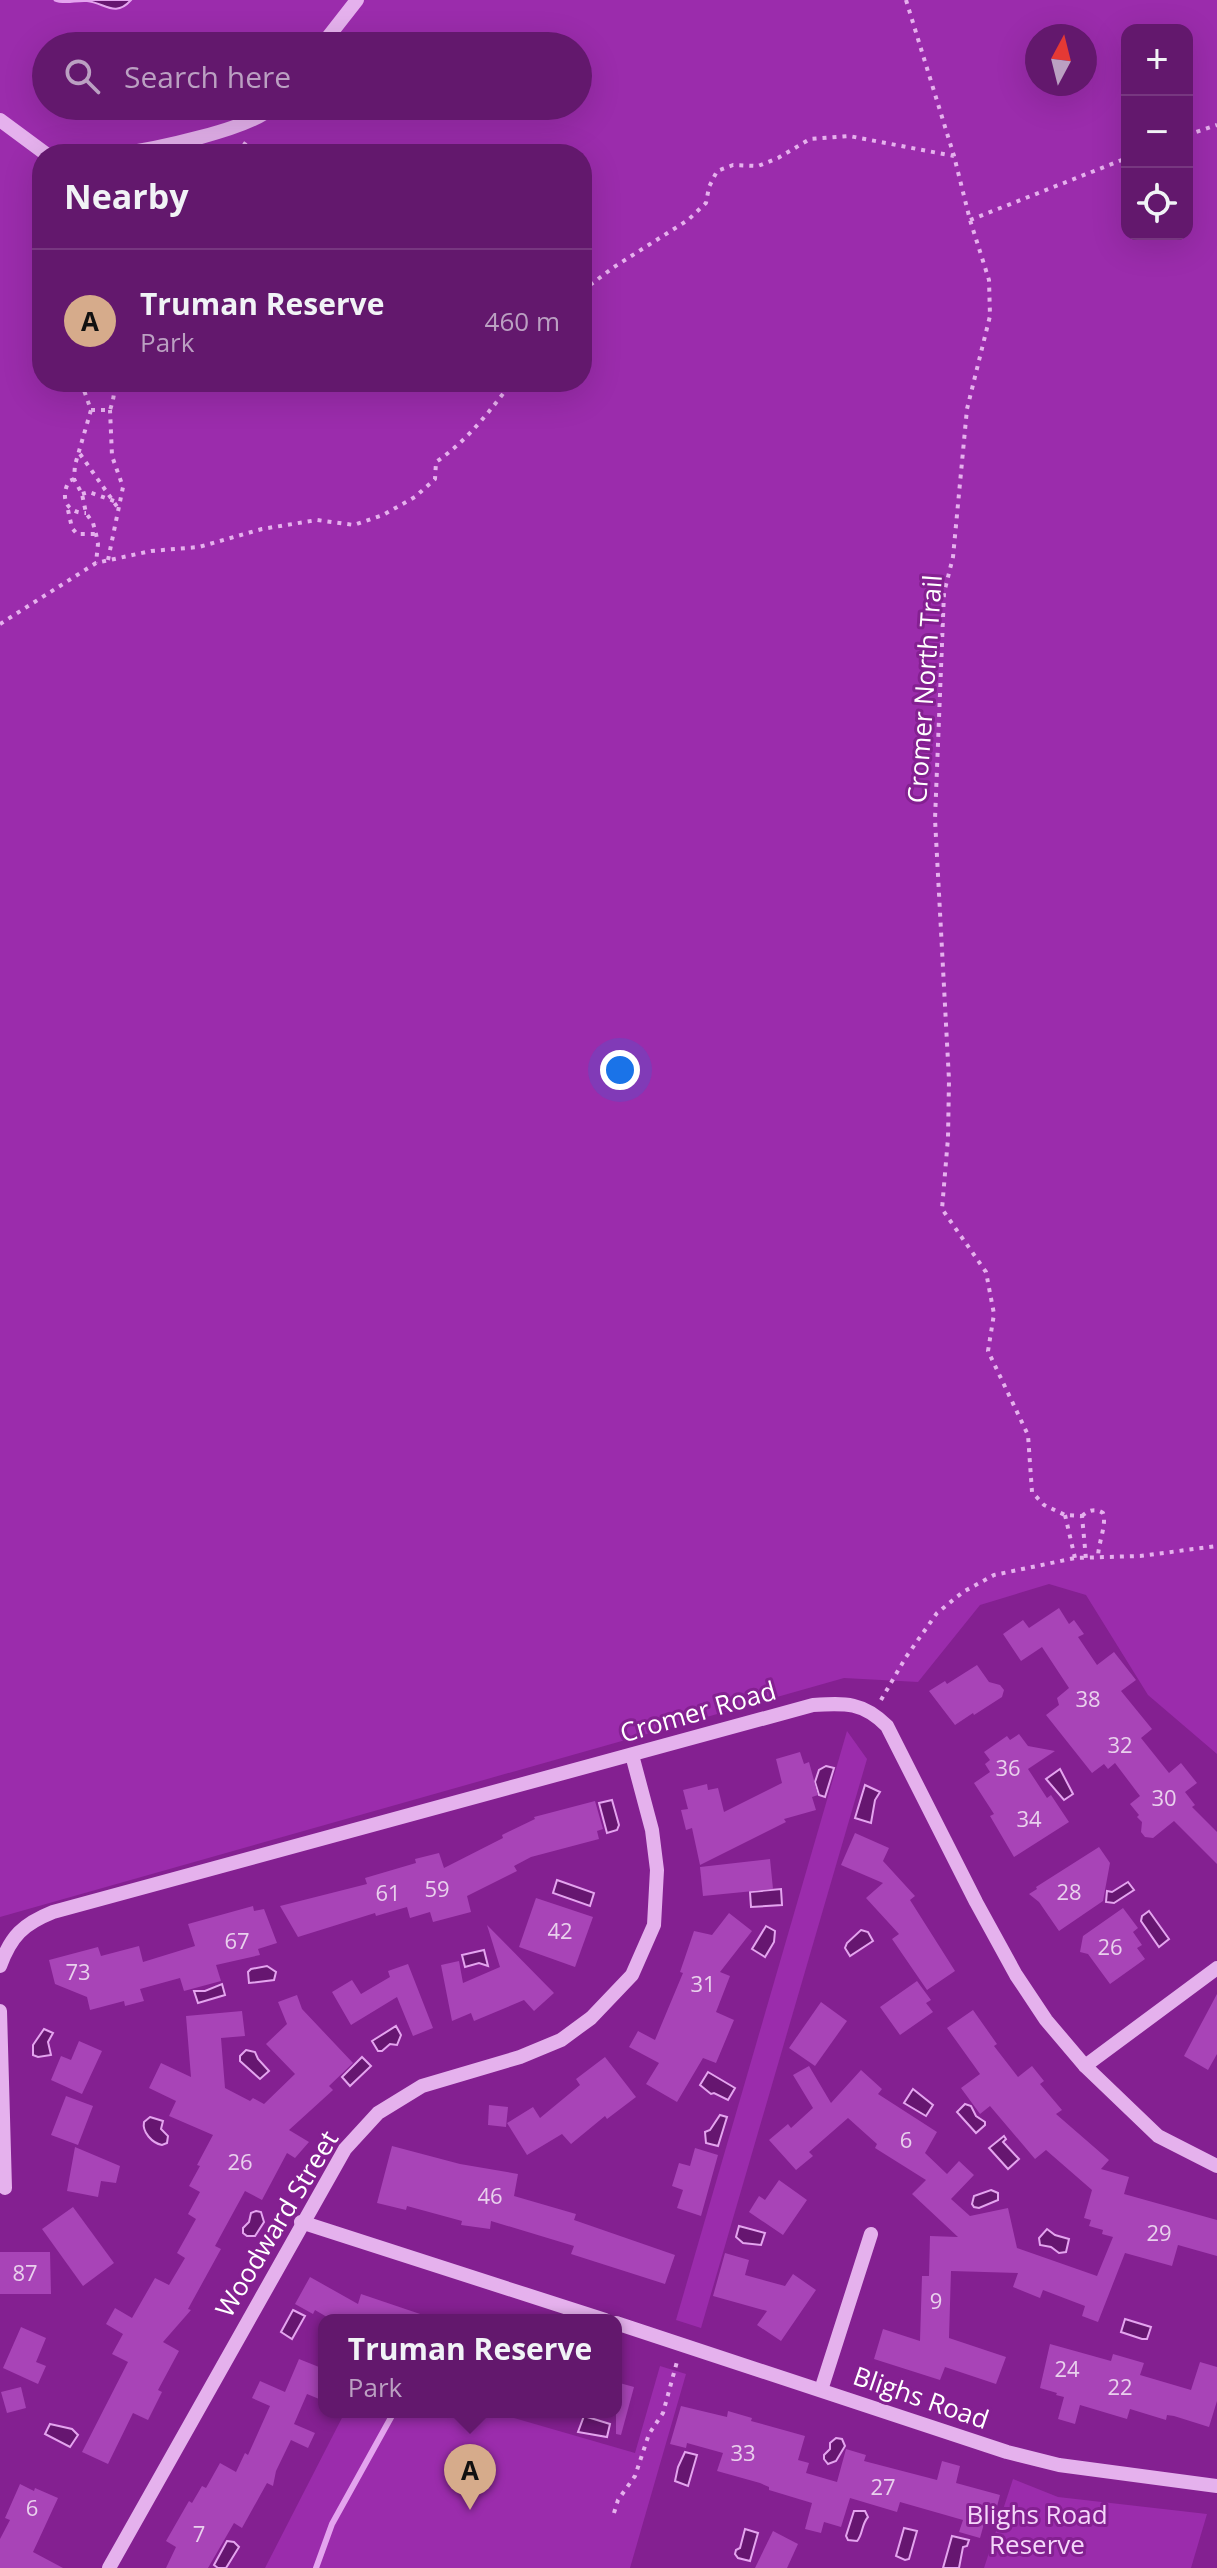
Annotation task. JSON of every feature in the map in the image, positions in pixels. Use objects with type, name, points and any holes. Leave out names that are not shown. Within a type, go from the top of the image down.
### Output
[{"type":"street","points":[[332,32],[357,0]]},
{"type":"street","points":[[0,120],[32,144]]},
{"type":"street","points":[[172,144],[249,120]]},
{"type":"street","name":"Cromer Road","points":[[0,1966],[6,1948],[17,1934],[32,1921],[53,1912],[813,1705],[847,1703],[873,1713]]},
{"type":"street","points":[[873,1713],[887,1726],[1016,1975],[1046,2020],[1085,2066],[1158,2136],[1217,2166]]},
{"type":"street","name":"Woodward Street","points":[[109,2568],[301,2222],[345,2149],[378,2113],[422,2086],[520,2057],[561,2040],[591,2018],[632,1975],[654,1925],[657,1870],[652,1830],[632,1755]]},
{"type":"street","points":[[1085,2066],[1217,1968]]},
{"type":"street","points":[[0,2011],[5,2188]]},
{"type":"street","points":[[301,2222],[586,2314]]},
{"type":"street","points":[[821,2390],[871,2234]]},
{"type":"street","name":"Blighs Road","points":[[622,2325],[1007,2452],[1059,2465],[1217,2486]]},
{"type":"path","name":"Cromer North Trail","points":[[906,0],[989,280],[990,316],[967,409],[953,557],[944,593],[935,819],[949,1080],[942,1209],[986,1272],[994,1314],[988,1351],[1028,1435],[1032,1492],[1044,1505],[1065,1515]]},
{"type":"path","points":[[1193,133],[1217,125]]},
{"type":"path","points":[[592,284],[688,220],[706,203],[717,171],[733,165],[758,166],[810,139],[849,136],[954,156]]},
{"type":"path","points":[[970,220],[1121,160]]},
{"type":"path","points":[[85,392],[91,410],[74,479],[96,534],[96,563]]},
{"type":"path","points":[[108,560],[123,487],[112,456],[110,410],[113,392]]},
{"type":"path","points":[[0,624],[96,563],[151,551],[199,547],[262,529],[317,520],[354,525],[383,515],[415,497],[435,479],[436,462],[464,440],[504,392]]},
{"type":"path","points":[[91,410],[110,410]]},
{"type":"path","points":[[80,454],[118,510]]},
{"type":"path","points":[[74,479],[69,481],[64,496],[72,528],[77,534],[96,534]]},
{"type":"path","points":[[82,494],[89,492],[115,502]]},
{"type":"path","points":[[68,507],[75,513],[86,513]]},
{"type":"path","points":[[1075,1558],[1065,1515],[1082,1516],[1088,1510],[1097,1509],[1103,1513],[1105,1521],[1098,1543],[1098,1558]]},
{"type":"path","points":[[1082,1516],[1086,1559]]},
{"type":"path","points":[[873,1713],[937,1613],[963,1592],[994,1575],[1075,1558],[1140,1556],[1217,1546]]},
{"type":"path","points":[[614,2513],[618,2500],[635,2476],[649,2434],[663,2413],[682,2344]]},
{"type":"green space","points":[[0,0],[1217,0],[1217,1754],[1148,1695],[1086,1595],[1049,1584],[980,1605],[918,1682],[844,1678],[0,1917]]},
{"type":"green space","points":[[847,1731],[867,1759],[701,2328],[676,2320]]},
{"type":"green space","points":[[660,2366],[686,2374],[630,2568],[265,2568],[342,2418],[514,2418],[635,2453]]},
{"type":"green space","name":"Blighs Road Reserve","points":[[1013,2479],[1058,2497],[1207,2514],[1191,2568],[984,2568]]},
{"type":"shaded area","points":[[54,0],[131,0],[115,9],[87,1]]},
{"type":"shaded area","points":[[826,1766],[834,1768],[825,1797],[819,1795],[815,1782],[819,1770]]},
{"type":"shaded area","points":[[1060,1769],[1073,1794],[1064,1800],[1046,1779]]},
{"type":"shaded area","points":[[865,1785],[880,1792],[875,1800],[871,1823],[855,1818]]},
{"type":"shaded area","points":[[612,1800],[619,1825],[617,1830],[607,1833],[599,1803]]},
{"type":"shaded area","points":[[557,1880],[594,1893],[590,1906],[553,1893]]},
{"type":"shaded area","points":[[1128,1882],[1134,1890],[1114,1903],[1106,1902],[1107,1891],[1112,1892]]},
{"type":"shaded area","points":[[781,1889],[782,1905],[751,1907],[750,1892]]},
{"type":"shaded area","points":[[1149,1911],[1169,1939],[1159,1947],[1141,1921]]},
{"type":"shaded area","points":[[766,1926],[775,1931],[774,1942],[765,1957],[752,1949]]},
{"type":"shaded area","points":[[861,1930],[868,1932],[873,1941],[850,1956],[845,1948],[847,1943]]},
{"type":"shaded area","points":[[484,1950],[488,1966],[479,1963],[465,1967],[462,1955]]},
{"type":"shaded area","points":[[267,1966],[276,1972],[274,1980],[249,1983],[248,1972],[251,1969]]},
{"type":"shaded area","points":[[222,1984],[225,1995],[198,2003],[194,1991],[205,1991]]},
{"type":"shaded area","points":[[396,2026],[401,2035],[397,2045],[390,2044],[378,2051],[372,2041]]},
{"type":"shaded area","points":[[44,2029],[53,2033],[48,2042],[51,2055],[38,2057],[33,2055],[33,2045]]},
{"type":"shaded area","points":[[246,2050],[255,2052],[269,2071],[260,2079],[240,2061]]},
{"type":"shaded area","points":[[362,2057],[371,2066],[350,2086],[342,2077]]},
{"type":"shaded area","points":[[708,2072],[735,2088],[728,2100],[711,2094],[700,2085]]},
{"type":"shaded area","points":[[913,2089],[933,2105],[926,2116],[904,2103]]},
{"type":"shaded area","points":[[965,2104],[971,2106],[976,2116],[985,2122],[976,2133],[957,2112]]},
{"type":"shaded area","points":[[720,2115],[727,2117],[718,2146],[706,2143],[705,2132],[710,2130]]},
{"type":"shaded area","points":[[150,2117],[163,2121],[161,2129],[168,2136],[167,2143],[158,2144],[146,2133],[144,2122]]},
{"type":"shaded area","points":[[1004,2136],[1006,2139],[1003,2142],[1019,2159],[1008,2169],[989,2148]]},
{"type":"shaded area","points":[[991,2190],[998,2193],[998,2200],[974,2207],[974,2196]]},
{"type":"shaded area","points":[[261,2212],[264,2222],[255,2236],[247,2236],[243,2228],[249,2222],[251,2213]]},
{"type":"shaded area","points":[[739,2226],[765,2233],[761,2245],[743,2243],[736,2237]]},
{"type":"shaded area","points":[[1047,2229],[1069,2239],[1066,2252],[1059,2253],[1051,2247],[1040,2245],[1039,2238]]},
{"type":"shaded area","points":[[293,2310],[305,2316],[292,2339],[281,2332]]},
{"type":"shaded area","points":[[1125,2319],[1151,2327],[1147,2339],[1121,2332]]},
{"type":"shaded area","points":[[583,2418],[610,2424],[607,2437],[578,2432]]},
{"type":"shaded area","points":[[50,2424],[72,2429],[78,2435],[70,2447],[45,2434]]},
{"type":"shaded area","points":[[836,2438],[842,2439],[845,2446],[836,2461],[828,2464],[824,2455]]},
{"type":"shaded area","points":[[685,2452],[697,2455],[688,2486],[675,2481]]},
{"type":"shaded area","points":[[854,2511],[865,2511],[868,2517],[857,2541],[848,2540],[846,2536]]},
{"type":"shaded area","points":[[904,2528],[917,2531],[909,2559],[905,2560],[896,2556]]},
{"type":"shaded area","points":[[745,2529],[758,2533],[750,2561],[735,2554],[740,2548]]},
{"type":"shaded area","points":[[952,2536],[969,2540],[963,2547],[959,2568],[943,2568]]},
{"type":"shaded area","points":[[227,2541],[239,2547],[226,2568],[218,2568],[214,2565]]},
{"type":"building","points":[[1059,1608],[1069,1624],[1074,1620],[1084,1634],[1078,1637],[1097,1665],[1114,1652],[1136,1680],[1121,1691],[1152,1729],[1141,1738],[1169,1773],[1181,1763],[1197,1783],[1185,1792],[1195,1805],[1192,1807],[1217,1832],[1217,1864],[1174,1821],[1153,1838],[1145,1837],[1141,1832],[1139,1815],[1130,1804],[1140,1796],[1115,1763],[1108,1769],[1104,1764],[1092,1773],[1046,1715],[1059,1705],[1057,1698],[1069,1688],[1042,1647],[1021,1661],[1003,1634],[1023,1620],[1029,1628]]},
{"type":"building","points":[[977,1665],[989,1682],[1000,1685],[1004,1690],[1002,1697],[955,1725],[929,1691],[945,1681],[947,1684]]},
{"type":"building","points":[[1019,1734],[1028,1746],[1055,1751],[1028,1769],[1047,1798],[1051,1795],[1069,1822],[1014,1857],[990,1816],[994,1814],[974,1783],[990,1772],[985,1764],[990,1760],[984,1752],[1007,1736],[1010,1740]]},
{"type":"building","points":[[800,1752],[804,1764],[809,1762],[818,1795],[812,1797],[816,1810],[784,1819],[786,1822],[700,1865],[692,1828],[686,1830],[681,1810],[688,1809],[683,1790],[707,1784],[708,1790],[718,1788],[724,1812],[782,1783],[776,1759]]},
{"type":"building","points":[[595,1801],[603,1829],[597,1831],[599,1839],[531,1857],[514,1866],[517,1871],[467,1896],[471,1912],[433,1922],[430,1912],[410,1918],[407,1907],[376,1916],[375,1913],[298,1937],[280,1906],[367,1884],[365,1878],[439,1853],[444,1868],[503,1838],[502,1835],[534,1817]]},
{"type":"building","points":[[855,1833],[889,1848],[883,1861],[915,1896],[910,1900],[955,1971],[927,1990],[892,1939],[899,1934],[866,1898],[883,1883],[841,1865]]},
{"type":"building","points":[[1099,1847],[1110,1863],[1103,1901],[1059,1931],[1039,1902],[1029,1894]]},
{"type":"building","points":[[770,1859],[773,1889],[703,1896],[700,1867]]},
{"type":"building","points":[[536,1898],[593,1917],[575,1967],[519,1947]]},
{"type":"building","points":[[253,1906],[254,1911],[264,1909],[277,1943],[258,1949],[260,1955],[216,1965],[221,1981],[184,1991],[180,1978],[140,1989],[144,2001],[125,2006],[124,2001],[90,2010],[87,1997],[55,1984],[49,1960],[98,1947],[101,1956],[139,1946],[143,1962],[195,1946],[188,1924]]},
{"type":"building","points":[[1123,1908],[1138,1928],[1133,1932],[1142,1945],[1137,1948],[1145,1959],[1110,1984],[1088,1954],[1080,1952],[1083,1936]]},
{"type":"building","points":[[729,1913],[752,1931],[720,1972],[730,1976],[716,2012],[734,2020],[716,2063],[703,2058],[677,2102],[646,2084],[659,2063],[629,2047],[638,2031],[655,2040],[683,1973],[680,1972],[694,1931],[712,1935]]},
{"type":"building","points":[[487,1925],[554,1993],[534,2011],[524,2000],[474,2021],[471,2013],[452,2021],[441,1965],[459,1961],[463,1983],[500,1967]]},
{"type":"building","points":[[408,1964],[433,2028],[413,2036],[397,1997],[351,2025],[332,1992],[352,1980],[361,1994],[390,1977],[388,1971]]},
{"type":"building","points":[[917,1981],[931,2000],[926,2003],[933,2012],[900,2035],[880,2007]]},
{"type":"building","points":[[1217,1994],[1217,2054],[1208,2070],[1184,2056]]},
{"type":"building","points":[[297,1995],[302,2009],[353,2063],[329,2086],[333,2090],[289,2130],[309,2142],[295,2158],[287,2153],[262,2200],[245,2191],[215,2246],[221,2249],[188,2309],[191,2310],[163,2342],[179,2351],[158,2390],[162,2392],[148,2420],[133,2413],[108,2464],[82,2452],[128,2362],[112,2354],[123,2334],[106,2324],[115,2308],[132,2318],[155,2278],[169,2285],[185,2258],[177,2253],[196,2219],[188,2214],[200,2192],[189,2186],[213,2135],[169,2116],[176,2101],[149,2088],[161,2063],[191,2077],[186,2016],[242,2011],[245,2036],[221,2038],[225,2088],[250,2101],[253,2098],[264,2104],[295,2074],[266,2044],[287,2024],[278,2002]]},
{"type":"building","points":[[821,2002],[847,2021],[815,2066],[789,2048]]},
{"type":"building","points":[[973,2010],[997,2044],[994,2046],[1018,2077],[1032,2066],[1044,2081],[1040,2084],[1062,2110],[1056,2114],[1109,2160],[1101,2169],[1129,2177],[1124,2194],[1217,2220],[1217,2256],[1178,2245],[1172,2266],[1125,2253],[1098,2322],[1082,2316],[1085,2306],[1043,2290],[1040,2298],[1013,2287],[1018,2273],[951,2271],[949,2338],[1006,2357],[996,2384],[945,2367],[940,2380],[874,2359],[883,2329],[920,2341],[922,2276],[929,2276],[930,2236],[958,2237],[912,2194],[926,2180],[875,2148],[877,2144],[848,2118],[809,2152],[813,2156],[796,2170],[769,2140],[788,2124],[791,2128],[813,2108],[793,2075],[809,2066],[831,2103],[861,2070],[882,2089],[878,2094],[937,2132],[925,2153],[947,2174],[959,2161],[974,2175],[951,2199],[970,2216],[1008,2208],[1017,2248],[1097,2276],[1113,2237],[1089,2226],[1091,2220],[1084,2218],[1092,2190],[1046,2150],[1035,2159],[990,2106],[980,2114],[961,2088],[980,2074],[947,2028]]},
{"type":"building","points":[[79,2041],[102,2051],[82,2094],[51,2080],[61,2056],[71,2060]]},
{"type":"building","points":[[605,2057],[636,2097],[607,2119],[605,2116],[571,2144],[562,2134],[527,2155],[507,2123],[533,2107],[540,2118],[580,2085],[576,2079]]},
{"type":"building","points":[[66,2096],[93,2106],[78,2145],[51,2135]]},
{"type":"building","points":[[489,2105],[508,2107],[506,2127],[488,2125]]},
{"type":"building","points":[[392,2146],[460,2164],[518,2174],[514,2196],[576,2214],[574,2220],[675,2255],[665,2284],[571,2254],[574,2246],[491,2221],[490,2229],[461,2225],[462,2221],[407,2206],[406,2210],[377,2203]]},
{"type":"building","points":[[75,2147],[120,2166],[116,2183],[101,2181],[98,2197],[67,2191]]},
{"type":"building","points":[[695,2148],[718,2155],[701,2216],[677,2208],[683,2190],[672,2186],[679,2163],[690,2166]]},
{"type":"building","points":[[779,2180],[807,2200],[783,2235],[749,2212],[759,2196],[765,2200]]},
{"type":"building","points":[[73,2207],[114,2263],[83,2286],[42,2229]]},
{"type":"building","points":[[0,2252],[50,2252],[51,2294],[0,2294]]},
{"type":"building","points":[[725,2253],[749,2260],[745,2275],[785,2286],[793,2274],[816,2290],[781,2341],[757,2325],[767,2311],[713,2296]]},
{"type":"building","points":[[310,2277],[358,2304],[361,2294],[420,2314],[322,2314],[315,2310],[313,2314],[295,2304]]},
{"type":"building","points":[[21,2327],[46,2338],[36,2362],[46,2366],[38,2384],[3,2368]]},
{"type":"building","points":[[1050,2344],[1111,2361],[1113,2354],[1144,2363],[1140,2375],[1191,2390],[1200,2362],[1217,2367],[1217,2401],[1209,2427],[1174,2416],[1167,2415],[1166,2420],[1130,2409],[1127,2419],[1080,2405],[1075,2424],[1058,2419],[1064,2397],[1040,2388]]},
{"type":"building","points":[[299,2359],[318,2367],[318,2399],[307,2394],[294,2424],[315,2433],[308,2448],[291,2440],[276,2471],[273,2486],[267,2483],[242,2528],[234,2523],[208,2568],[166,2568],[176,2547],[166,2541],[189,2501],[192,2503],[202,2486],[206,2488],[220,2463],[236,2472],[245,2453],[248,2455],[270,2406],[252,2398],[260,2381],[285,2392]]},
{"type":"building","points":[[622,2384],[634,2387],[621,2435],[616,2434],[616,2418],[622,2418]]},
{"type":"building","points":[[21,2387],[26,2408],[7,2413],[1,2392]]},
{"type":"building","points":[[681,2406],[727,2417],[728,2411],[752,2418],[751,2421],[805,2436],[798,2460],[809,2463],[806,2473],[837,2482],[846,2449],[866,2455],[864,2461],[937,2480],[942,2461],[960,2466],[956,2483],[1000,2495],[993,2522],[985,2520],[980,2538],[959,2532],[963,2520],[900,2502],[897,2512],[850,2498],[841,2527],[824,2522],[821,2533],[805,2529],[812,2503],[717,2471],[723,2453],[687,2443],[686,2448],[670,2444]]},
{"type":"building","points":[[20,2484],[58,2498],[33,2552],[63,2568],[0,2568],[0,2539],[10,2520],[5,2518]]},
{"type":"building","points":[[773,2531],[798,2544],[787,2568],[755,2568]]},
{"type":"waterway","points":[[316,2568],[332,2524],[391,2418]]},
{"type":"place","name":"Truman Reserve","points":[[470,2510]]}]
